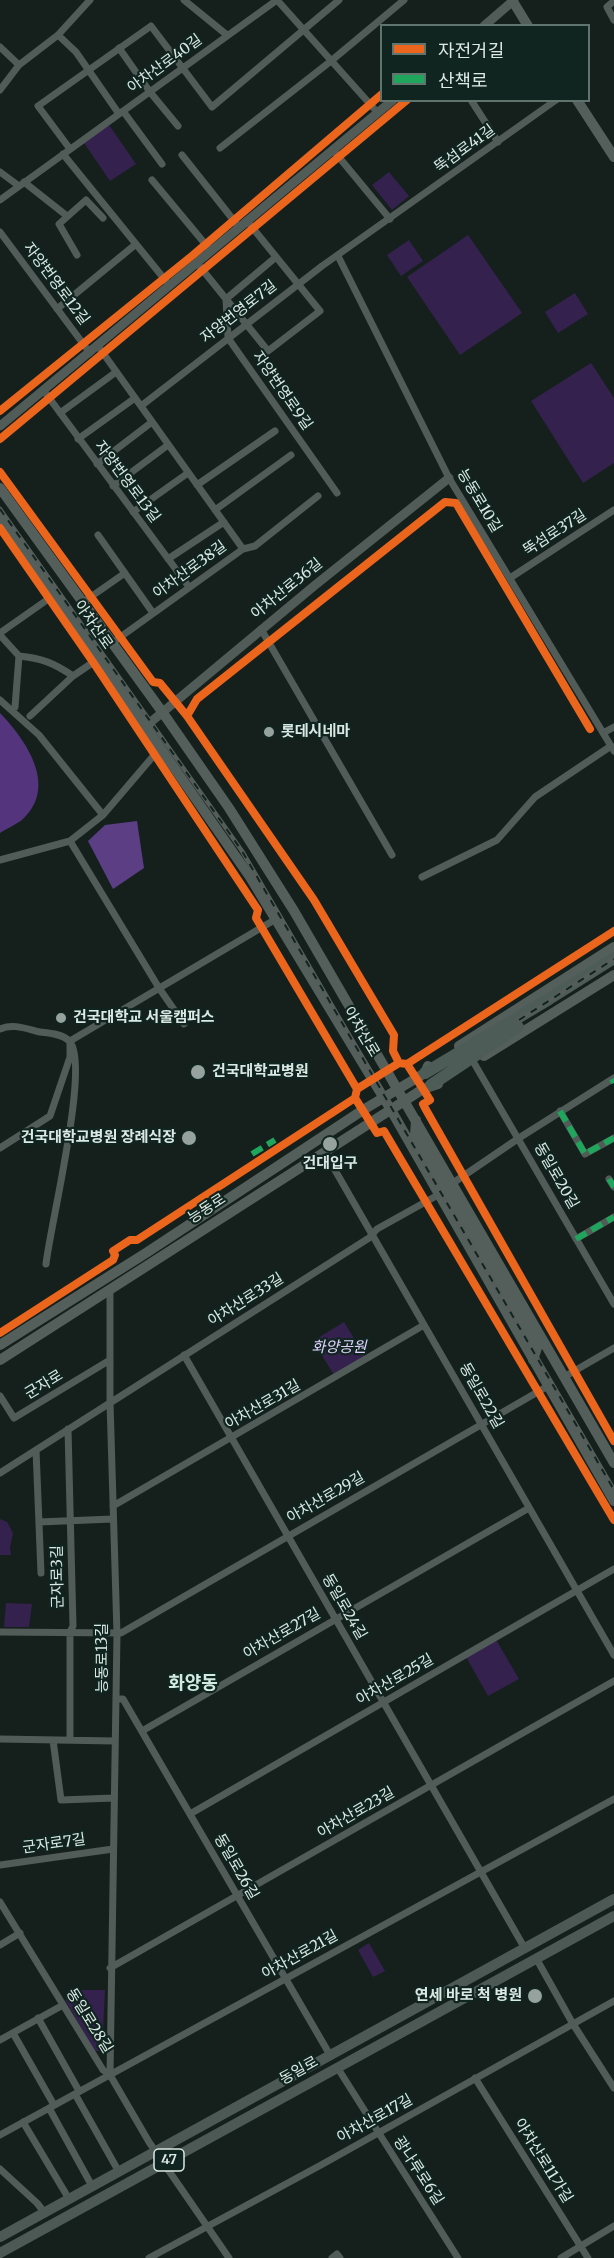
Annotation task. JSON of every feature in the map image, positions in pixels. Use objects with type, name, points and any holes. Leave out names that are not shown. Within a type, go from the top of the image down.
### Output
[{"type":"highway","points":[[551,1002],[614,958]]},
{"type":"highway","points":[[428,1079],[614,964]]},
{"type":"main road","points":[[513,0],[527,24]]},
{"type":"main road","points":[[578,102],[614,157]]},
{"type":"main road","name":"아차산로","points":[[0,488],[163,713],[229,808],[282,892],[614,1463]]},
{"type":"main road","name":"아차산로","points":[[0,518],[230,847],[276,919],[402,1130],[614,1501]]},
{"type":"main road","name":"능동로","points":[[0,1360],[405,1101],[428,1079],[428,1066],[614,947]]},
{"type":"main road","name":"능동로","points":[[0,1345],[383,1098],[398,1089],[428,1079],[442,1083],[614,975]]},
{"type":"main road","points":[[416,1120],[415,1135],[537,1348],[533,1360]]},
{"type":"main road","points":[[402,1130],[415,1135]]},
{"type":"main road","points":[[130,1261],[139,1271]]},
{"type":"main road","points":[[537,1348],[549,1350]]},
{"type":"main road","name":"동일로","points":[[0,2237],[614,1899]]},
{"type":"main road","name":"동일로","points":[[0,2253],[614,1916]]},
{"type":"main road","points":[[553,1949],[547,1948],[545,1943],[563,1934],[568,1923]]},
{"type":"main road","points":[[317,2061],[328,2062],[337,2067]]},
{"type":"main road","points":[[187,2150],[181,2149],[179,2145],[186,2141],[191,2132]]},
{"type":"main road","points":[[26,2239],[18,2233],[31,2225],[41,2214]]},
{"type":"street","points":[[0,90],[19,65],[58,35],[90,0]]},
{"type":"street","name":"아차산로40길","points":[[184,0],[227,36]]},
{"type":"street","points":[[277,0],[378,113]]},
{"type":"street","name":"아차산로40길","points":[[0,200],[277,0]]},
{"type":"street","points":[[70,149],[38,106],[151,26],[181,69],[212,107],[339,0]]},
{"type":"street","points":[[220,148],[404,0]]},
{"type":"street","points":[[486,24],[513,0]]},
{"type":"street","points":[[614,1],[607,7],[614,20]]},
{"type":"street","name":"아차산로40길","points":[[58,35],[76,52],[121,112]]},
{"type":"street","points":[[0,47],[19,65]]},
{"type":"street","points":[[120,48],[150,92],[178,126]]},
{"type":"street","points":[[0,426],[391,102]]},
{"type":"street","points":[[472,102],[498,142]]},
{"type":"street","name":"뚝섬로41길","points":[[338,256],[553,102]]},
{"type":"street","points":[[121,112],[162,164]]},
{"type":"street","points":[[333,150],[390,219]]},
{"type":"street","points":[[63,154],[170,285]]},
{"type":"street","name":"자양번영로7길","points":[[182,155],[243,224],[276,257],[320,311],[268,351]]},
{"type":"street","points":[[0,172],[22,184],[68,216]]},
{"type":"street","points":[[152,180],[211,251]]},
{"type":"street","points":[[77,255],[59,224],[86,200],[103,218]]},
{"type":"street","name":"자양번영로12길","points":[[0,232],[57,309],[116,372],[243,549]]},
{"type":"street","points":[[57,309],[136,244]]},
{"type":"street","name":"자양번영로7길","points":[[141,406],[298,284],[338,256]]},
{"type":"street","name":"능동로10길","points":[[338,256],[449,478],[613,748]]},
{"type":"street","name":"자양번영로7길","points":[[225,298],[276,257]]},
{"type":"street","name":"자양번영로9길","points":[[196,263],[268,351]]},
{"type":"street","points":[[225,298],[228,338]]},
{"type":"street","name":"자양번영로9길","points":[[228,338],[337,493]]},
{"type":"street","points":[[60,413],[116,372]]},
{"type":"street","name":"자양번영로13길","points":[[44,391],[189,587]]},
{"type":"street","points":[[78,439],[135,398]]},
{"type":"street","points":[[97,464],[152,422]]},
{"type":"street","points":[[197,485],[275,431]]},
{"type":"street","points":[[113,486],[168,445]]},
{"type":"street","points":[[215,510],[291,455]]},
{"type":"street","points":[[133,512],[188,473]]},
{"type":"street","name":"아차산로36길","points":[[146,726],[261,629],[449,478]]},
{"type":"street","name":"아차산로38길","points":[[112,643],[243,549],[255,546],[318,496]]},
{"type":"street","name":"뚝섬로37길","points":[[510,578],[614,510]]},
{"type":"street","points":[[168,559],[224,522]]},
{"type":"street","name":"아차산로38길","points":[[98,535],[153,613]]},
{"type":"street","name":"아차산로","points":[[82,603],[125,573]]},
{"type":"street","name":"아차산로","points":[[0,634],[54,595]]},
{"type":"street","points":[[261,629],[392,855]]},
{"type":"street","points":[[0,634],[19,656],[40,658],[73,676]]},
{"type":"street","points":[[15,706],[19,656]]},
{"type":"street","points":[[30,716],[73,676],[98,658]]},
{"type":"street","points":[[0,700],[39,735],[102,815]]},
{"type":"street","points":[[603,734],[614,727]]},
{"type":"street","points":[[0,860],[70,841],[102,815],[161,747]]},
{"type":"street","points":[[422,878],[497,840],[535,796],[613,748]]},
{"type":"street","points":[[70,841],[159,988],[184,1024]]},
{"type":"street","points":[[70,1041],[276,919]]},
{"type":"street","points":[[0,1029],[12,1026],[57,1035],[70,1041],[76,1056],[76,1074],[63,1175],[46,1264]]},
{"type":"street","points":[[0,1148],[50,1116],[70,1057],[70,1041]]},
{"type":"street","name":"동일로20길","points":[[474,1063],[614,1304]]},
{"type":"street","points":[[453,1183],[560,1111],[613,1080]]},
{"type":"street","points":[[560,1111],[585,1154],[614,1138]]},
{"type":"street","name":"동일로22길","points":[[324,1151],[614,1655]]},
{"type":"street","points":[[609,1179],[614,1187]]},
{"type":"street","name":"아차산로33길","points":[[0,1473],[372,1235],[377,1229],[438,1195]]},
{"type":"street","points":[[576,1239],[614,1217]]},
{"type":"street","name":"능동로13길","points":[[110,1290],[110,1402],[117,1634],[110,2075]]},
{"type":"street","name":"아차산로31길","points":[[113,1506],[424,1325]]},
{"type":"street","points":[[564,1377],[614,1348]]},
{"type":"street","name":"동일로24길","points":[[184,1355],[524,1947]]},
{"type":"street","name":"군자로","points":[[0,1396],[14,1418],[110,1360]]},
{"type":"street","name":"아차산로29길","points":[[117,1634],[548,1386]]},
{"type":"street","points":[[68,1429],[71,1520]]},
{"type":"street","points":[[36,1450],[41,1573]]},
{"type":"street","name":"아차산로27길","points":[[142,1731],[529,1508]]},
{"type":"street","points":[[39,1522],[113,1519]]},
{"type":"street","name":"군자로3길","points":[[70,1740],[70,1632],[73,1626],[71,1520]]},
{"type":"street","name":"아차산로25길","points":[[190,1814],[614,1569]]},
{"type":"street","points":[[0,1632],[117,1634]]},
{"type":"street","name":"아차산로23길","points":[[110,1968],[614,1681]]},
{"type":"street","name":"동일로26길","points":[[117,1699],[123,1699],[330,2055]]},
{"type":"street","points":[[0,1738],[115,1741]]},
{"type":"street","points":[[53,1740],[61,1800],[114,1798]]},
{"type":"street","name":"아차산로21길","points":[[0,2135],[614,1799]]},
{"type":"street","name":"군자로7길","points":[[0,1865],[112,1849]]},
{"type":"street","name":"동일로28길","points":[[0,1902],[103,2070],[110,2075],[149,2142],[229,2258]]},
{"type":"street","points":[[0,1945],[20,1933]]},
{"type":"street","points":[[536,1958],[573,2024],[614,2088]]},
{"type":"street","name":"아차산로17길","points":[[149,2258],[614,2001]]},
{"type":"street","points":[[0,2040],[63,2005]]},
{"type":"street","points":[[38,2018],[119,2172]]},
{"type":"street","points":[[13,2033],[92,2186]]},
{"type":"street","name":"광나루로6길","points":[[337,2067],[458,2258]]},
{"type":"street","name":"아차산로11가길","points":[[475,2078],[588,2258]]},
{"type":"street","points":[[23,2122],[69,2199]]},
{"type":"street","points":[[0,2169],[37,2202],[41,2214]]},
{"type":"street","points":[[561,2258],[614,2226]]},
{"type":"street","points":[[332,2258],[337,2254],[340,2258]]},
{"type":"green space","points":[[107,122],[136,164],[110,181],[82,140]]},
{"type":"green space","points":[[389,172],[409,196],[392,210],[372,185]]},
{"type":"green space","points":[[468,235],[522,313],[460,355],[407,277]]},
{"type":"green space","points":[[409,240],[423,261],[401,276],[387,255]]},
{"type":"green space","points":[[575,293],[588,314],[558,333],[545,312]]},
{"type":"green space","points":[[591,363],[614,398],[614,463],[583,483],[531,401]]},
{"type":"green space","name":"화양공원","points":[[344,1322],[365,1356],[334,1375],[313,1341]]},
{"type":"green space","points":[[0,1519],[7,1522],[13,1533],[11,1555],[0,1555]]},
{"type":"green space","points":[[6,1603],[32,1604],[29,1627],[4,1627]]},
{"type":"green space","points":[[495,1638],[519,1679],[488,1696],[465,1655]]},
{"type":"green space","points":[[369,1943],[385,1971],[373,1977],[358,1950]]},
{"type":"green space","points":[[82,1990],[105,1990],[102,2051],[95,2051],[65,2000]]},
{"type":"shaded area","points":[[0,713],[28,749],[38,777],[38,791],[34,805],[24,818],[0,833]]},
{"type":"shaded area","points":[[137,821],[144,868],[113,889],[88,841],[105,825]]},
{"type":"railway","points":[[0,509],[242,851],[614,1490]]},
{"type":"railway","points":[[519,1020],[614,959]]},
{"type":"marked path","points":[[612,1079],[614,1083]]},
{"type":"marked path","points":[[560,1111],[585,1154],[614,1138]]},
{"type":"marked path","points":[[252,1154],[275,1140]]},
{"type":"marked path","points":[[609,1179],[614,1187]]},
{"type":"marked path","points":[[576,1239],[614,1217]]},
{"type":"cycle path","points":[[0,411],[193,255],[380,96]]},
{"type":"cycle path","points":[[0,439],[405,102]]},
{"type":"cycle path","points":[[0,472],[153,682],[160,683],[187,716],[314,900],[394,1035],[393,1051],[399,1063]]},
{"type":"cycle path","points":[[187,716],[197,699],[445,502],[456,503],[590,729]]},
{"type":"cycle path","points":[[0,528],[93,662],[258,910],[256,918],[357,1089]]},
{"type":"cycle path","points":[[0,1333],[113,1260],[115,1255],[113,1251],[130,1240],[137,1240],[355,1098],[357,1089],[399,1063],[407,1064],[614,931]]},
{"type":"cycle path","points":[[407,1064],[430,1100],[423,1104],[425,1108],[614,1441]]},
{"type":"cycle path","points":[[355,1098],[377,1133],[384,1131],[614,1520]]},
{"type":"place","name":"롯데시네마","points":[[269,732]]},
{"type":"place","name":"건국대학교 서울캠퍼스","points":[[61,1018]]},
{"type":"place","name":"건국대학교병원","points":[[198,1072]]},
{"type":"place","name":"건국대학교병원 장례식장","points":[[189,1138]]},
{"type":"place","name":"건대입구","points":[[330,1144]]},
{"type":"place","name":"연세 바로 척 병원","points":[[535,1996]]},
{"type":"district","name":"화양동","points":[[193,1684]]}]
